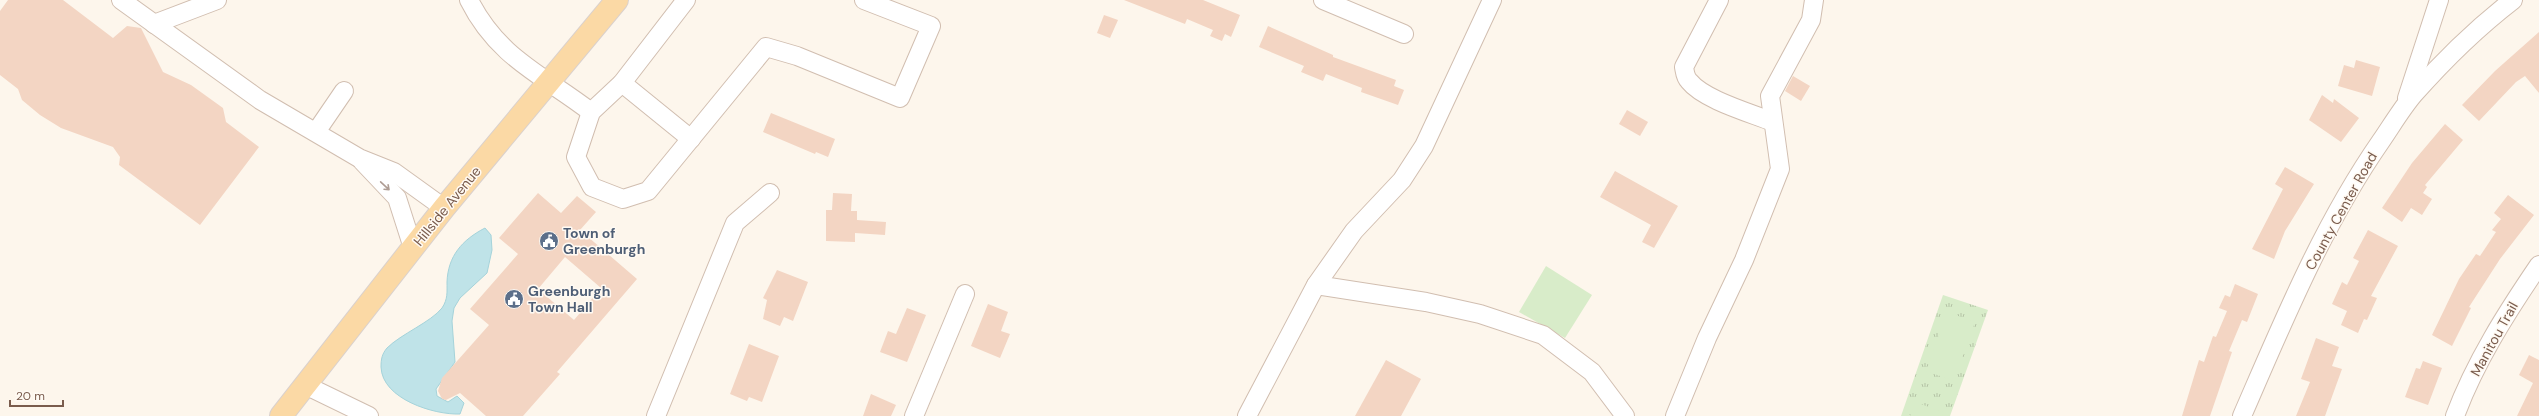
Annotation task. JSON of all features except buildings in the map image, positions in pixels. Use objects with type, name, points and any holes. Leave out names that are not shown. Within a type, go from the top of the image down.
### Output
[{"type":"main road","name":"Hillside Avenue","points":[[281,416],[444,208],[617,0]]},
{"type":"street","points":[[121,0],[260,100],[359,158],[394,172],[444,208]]},
{"type":"street","points":[[154,24],[217,0]]},
{"type":"street","points":[[469,0],[480,21],[499,44],[521,66],[591,112]]},
{"type":"street","points":[[686,0],[622,83],[591,112],[576,157],[592,187],[623,199],[648,191],[766,47],[797,56],[900,98],[930,26],[864,0]]},
{"type":"street","points":[[1323,0],[1404,34]]},
{"type":"street","points":[[1247,416],[1316,285],[1354,231],[1402,180],[1424,146],[1492,0]]},
{"type":"street","points":[[1719,0],[1684,67],[1685,75],[1689,82],[1708,95],[1773,122]]},
{"type":"street","points":[[1676,416],[1707,338],[1744,260],[1780,169],[1770,96],[1811,20],[1814,0]]},
{"type":"street","points":[[2404,108],[2439,0]]},
{"type":"street","name":"County Center Road","points":[[2242,416],[2277,332],[2315,253],[2360,171],[2414,94],[2463,44],[2513,0]]},
{"type":"street","points":[[622,83],[691,139]]},
{"type":"street","points":[[316,132],[344,91]]},
{"type":"street","points":[[359,158],[397,198],[413,248]]},
{"type":"street","points":[[656,416],[735,223],[770,193]]},
{"type":"street","name":"Manitou Trail","points":[[2455,416],[2463,395],[2506,314],[2539,265]]},
{"type":"street","points":[[1316,285],[1426,302],[1480,314],[1543,336],[1592,372],[1625,416]]},
{"type":"street","points":[[914,416],[965,294]]},
{"type":"street","points":[[305,385],[369,416]]},
{"type":"green space","points":[[1546,266],[1592,295],[1565,338],[1519,312]]},
{"type":"green space","points":[[1943,295],[1988,310],[1950,416],[1901,416]]},
{"type":"green space","points":[[1947,312],[1975,322],[1954,381],[1926,371]]},
{"type":"green space","points":[[1915,402],[1943,412],[1942,416],[1910,416]]},
{"type":"water","points":[[485,228],[491,235],[492,250],[487,273],[460,298],[454,308],[452,321],[455,362],[436,389],[437,396],[448,402],[457,396],[464,403],[460,414],[437,412],[411,403],[390,388],[384,378],[381,367],[382,357],[387,348],[393,343],[431,318],[442,308],[446,298],[448,273],[453,257],[463,244]]},
{"type":"place","name":"Town of Greenburgh","points":[[549,241]]},
{"type":"place","name":"Greenburgh Town Hall","points":[[514,299]]}]
